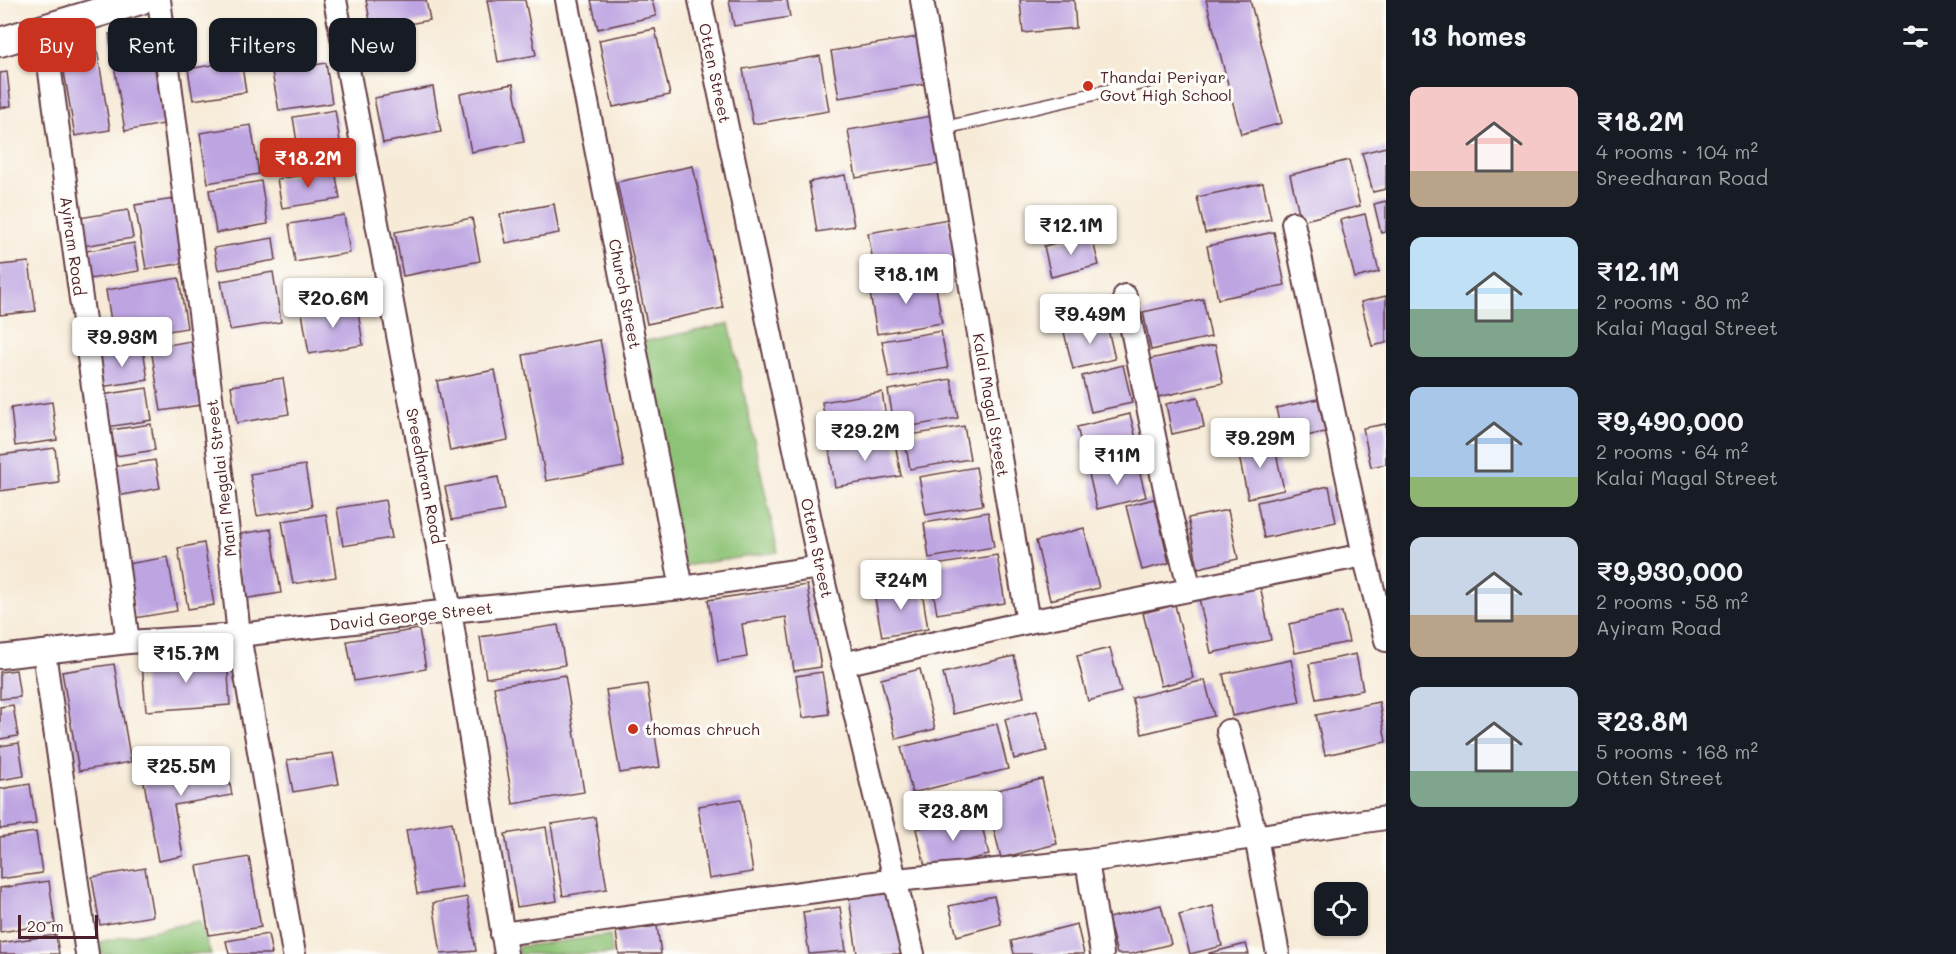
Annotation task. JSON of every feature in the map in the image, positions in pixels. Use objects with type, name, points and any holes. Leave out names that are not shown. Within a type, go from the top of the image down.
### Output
[{"type":"street","points":[[78,18],[140,0]]},
{"type":"street","name":"Mani Megalai Street","points":[[159,0],[224,496],[239,635],[294,954]]},
{"type":"street","name":"Sreedharan Road","points":[[335,0],[450,611],[504,944]]},
{"type":"street","name":"Church Street","points":[[567,0],[682,588]]},
{"type":"street","name":"Otten Street","points":[[700,0],[820,567],[913,954]]},
{"type":"street","name":"Kalai Magal Street","points":[[922,0],[1028,622]]},
{"type":"street","points":[[0,42],[18,36]]},
{"type":"street","name":"Ayiram Road","points":[[50,72],[128,642]]},
{"type":"street","points":[[1293,223],[1364,555],[1386,640]]},
{"type":"street","points":[[1125,296],[1169,508],[1190,589]]},
{"type":"street","points":[[843,664],[1028,622],[1364,555]]},
{"type":"street","name":"David George Street","points":[[0,657],[128,642],[239,635],[682,588],[820,567]]},
{"type":"street","points":[[44,652],[87,954]]},
{"type":"street","points":[[1228,731],[1257,837],[1278,954]]},
{"type":"street","points":[[504,944],[896,880],[1087,861],[1386,818]]},
{"type":"street","points":[[1087,861],[1102,954]]},
{"type":"lane","points":[[944,128],[1147,82]]},
{"type":"green space","points":[[729,324],[778,552],[684,566],[641,342]]},
{"type":"green space","points":[[199,921],[211,954],[101,954],[99,942]]},
{"type":"green space","points":[[610,935],[612,954],[518,954],[517,947]]},
{"type":"building","points":[[366,0],[426,0],[430,20],[416,23],[416,18],[369,18]]},
{"type":"building","points":[[487,0],[525,0],[536,55],[498,62]]},
{"type":"building","points":[[591,0],[652,0],[656,16],[598,29]]},
{"type":"building","points":[[729,0],[787,0],[790,17],[734,26]]},
{"type":"building","points":[[1020,0],[1074,0],[1076,28],[1023,33]]},
{"type":"building","points":[[1206,0],[1250,0],[1282,123],[1241,134]]},
{"type":"building","points":[[655,29],[670,95],[613,107],[599,40]]},
{"type":"building","points":[[917,37],[924,84],[839,98],[831,51]]},
{"type":"building","points":[[96,42],[110,130],[75,136],[64,72],[96,72]]},
{"type":"building","points":[[820,56],[829,111],[753,124],[743,69]]},
{"type":"building","points":[[326,63],[332,103],[279,111],[272,72],[317,72],[317,64]]},
{"type":"building","points":[[209,65],[209,72],[243,72],[246,92],[193,100],[188,72],[197,72],[197,67]]},
{"type":"building","points":[[7,72],[11,106],[0,108],[0,73]]},
{"type":"building","points":[[115,72],[155,72],[164,124],[125,131]]},
{"type":"building","points":[[513,84],[524,142],[471,152],[460,94]]},
{"type":"building","points":[[433,87],[441,132],[383,143],[374,98]]},
{"type":"building","points":[[335,110],[342,154],[300,161],[293,117]]},
{"type":"building","points":[[931,116],[939,164],[856,178],[848,130]]},
{"type":"building","points":[[251,125],[259,174],[208,183],[200,133]]},
{"type":"building","points":[[1386,147],[1386,189],[1373,192],[1362,153]]},
{"type":"building","points":[[1349,160],[1360,206],[1301,221],[1290,175]]},
{"type":"building","points":[[693,166],[723,308],[647,324],[617,182]]},
{"type":"building","points":[[335,170],[340,199],[282,208],[277,179]]},
{"type":"building","points":[[845,175],[854,226],[817,232],[809,182]]},
{"type":"building","points":[[261,181],[268,224],[216,233],[209,190]]},
{"type":"building","points":[[1263,183],[1271,219],[1205,233],[1197,197]]},
{"type":"building","points":[[174,199],[185,263],[146,269],[135,205]]},
{"type":"building","points":[[1386,201],[1386,232],[1381,233],[1374,204]]},
{"type":"building","points":[[554,204],[559,233],[506,243],[500,214]]},
{"type":"building","points":[[128,210],[133,238],[83,246],[79,218]]},
{"type":"building","points":[[1365,214],[1379,272],[1355,278],[1340,220]]},
{"type":"building","points":[[344,215],[350,253],[295,262],[289,224]]},
{"type":"building","points":[[472,218],[480,261],[403,276],[395,232]]},
{"type":"building","points":[[948,219],[955,260],[875,273],[868,233]]},
{"type":"building","points":[[1274,232],[1285,285],[1218,299],[1207,246]]},
{"type":"building","points":[[1091,234],[1099,265],[1051,277],[1044,246]]},
{"type":"building","points":[[273,238],[276,260],[218,270],[214,248]]},
{"type":"building","points":[[134,243],[139,271],[90,279],[86,251]]},
{"type":"building","points":[[29,262],[36,311],[0,315],[0,265]]},
{"type":"building","points":[[273,272],[281,322],[230,330],[221,281]]},
{"type":"building","points":[[934,276],[942,323],[877,334],[869,287]]},
{"type":"building","points":[[179,278],[187,328],[114,340],[106,290]]},
{"type":"building","points":[[1386,296],[1386,343],[1372,346],[1361,302]]},
{"type":"building","points":[[1203,299],[1211,337],[1151,350],[1143,312]]},
{"type":"building","points":[[357,305],[363,345],[309,354],[302,313]]},
{"type":"building","points":[[1106,321],[1115,359],[1073,369],[1064,332]]},
{"type":"building","points":[[941,331],[948,368],[889,378],[882,341]]},
{"type":"building","points":[[196,340],[207,404],[161,411],[151,348]]},
{"type":"building","points":[[600,340],[624,467],[546,481],[523,355]]},
{"type":"building","points":[[1215,345],[1223,383],[1158,397],[1150,359]]},
{"type":"building","points":[[143,349],[148,380],[100,387],[95,357]]},
{"type":"building","points":[[1123,365],[1132,403],[1091,412],[1082,376]]},
{"type":"building","points":[[495,370],[508,440],[450,451],[437,381]]},
{"type":"building","points":[[283,378],[289,414],[237,423],[231,386]]},
{"type":"building","points":[[951,379],[958,418],[895,429],[888,390]]},
{"type":"building","points":[[147,388],[152,420],[107,427],[102,395]]},
{"type":"building","points":[[882,392],[888,430],[828,440],[822,402]]},
{"type":"building","points":[[1198,397],[1204,427],[1172,434],[1166,404]]},
{"type":"building","points":[[1318,399],[1325,432],[1283,441],[1276,408]]},
{"type":"building","points":[[52,402],[57,440],[15,446],[11,408]]},
{"type":"building","points":[[1130,414],[1138,447],[1085,460],[1077,427]]},
{"type":"building","points":[[151,424],[155,450],[116,456],[111,430]]},
{"type":"building","points":[[1386,424],[1386,464],[1371,467],[1363,428]]},
{"type":"building","points":[[964,426],[970,459],[910,469],[904,436]]},
{"type":"building","points":[[894,437],[901,476],[835,487],[829,448]]},
{"type":"building","points":[[1273,439],[1284,490],[1248,498],[1237,447]]},
{"type":"building","points":[[55,448],[59,483],[0,491],[0,455]]},
{"type":"building","points":[[155,460],[160,488],[117,496],[112,467]]},
{"type":"building","points":[[1137,462],[1146,497],[1097,509],[1089,474]]},
{"type":"building","points":[[305,465],[312,507],[257,516],[250,474]]},
{"type":"building","points":[[976,467],[983,505],[926,515],[919,477]]},
{"type":"building","points":[[498,477],[504,511],[452,520],[445,487]]},
{"type":"building","points":[[1329,486],[1336,522],[1264,538],[1257,502]]},
{"type":"building","points":[[1154,499],[1169,563],[1142,570],[1126,506]]},
{"type":"building","points":[[385,500],[392,538],[343,546],[337,508]]},
{"type":"building","points":[[1228,510],[1238,559],[1198,568],[1188,518]]},
{"type":"building","points":[[988,512],[994,547],[929,558],[924,523]]},
{"type":"building","points":[[326,514],[336,577],[293,584],[282,521]]},
{"type":"building","points":[[1084,528],[1099,588],[1050,600],[1036,541]]},
{"type":"building","points":[[271,529],[281,593],[243,599],[233,535]]},
{"type":"building","points":[[204,543],[214,605],[188,609],[178,548]]},
{"type":"building","points":[[997,555],[1005,603],[937,614],[929,566]]},
{"type":"building","points":[[168,557],[177,611],[135,618],[127,564]]},
{"type":"building","points":[[807,585],[821,667],[794,671],[786,617],[742,624],[747,657],[718,662],[708,600]]},
{"type":"building","points":[[921,585],[928,629],[882,637],[874,593]]},
{"type":"building","points":[[1260,585],[1271,640],[1211,653],[1199,598]]},
{"type":"building","points":[[1175,605],[1193,678],[1161,686],[1143,613]]},
{"type":"building","points":[[1342,612],[1349,642],[1295,653],[1289,624]]},
{"type":"building","points":[[558,625],[565,665],[486,678],[480,637]]},
{"type":"building","points":[[419,629],[426,669],[354,681],[347,641]]},
{"type":"building","points":[[1110,648],[1121,692],[1088,701],[1077,656]]},
{"type":"building","points":[[1356,654],[1363,690],[1316,699],[1309,664]]},
{"type":"building","points":[[1014,656],[1024,697],[953,714],[943,673]]},
{"type":"building","points":[[227,658],[230,705],[146,711],[142,664]]},
{"type":"building","points":[[1291,660],[1300,702],[1232,716],[1223,674]]},
{"type":"building","points":[[114,664],[131,762],[79,771],[62,672]]},
{"type":"building","points":[[920,669],[935,729],[896,739],[881,679]]},
{"type":"building","points":[[16,670],[20,697],[0,699],[0,672]]},
{"type":"building","points":[[822,672],[829,714],[803,718],[796,676]]},
{"type":"building","points":[[565,675],[584,792],[513,804],[494,687]]},
{"type":"building","points":[[1205,680],[1214,716],[1142,734],[1132,698]]},
{"type":"building","name":"thomas chruch","points":[[647,684],[660,767],[620,773],[606,690]]},
{"type":"building","points":[[1379,702],[1386,742],[1325,755],[1316,715]]},
{"type":"building","points":[[13,705],[18,736],[0,739],[0,707]]},
{"type":"building","points":[[1037,711],[1047,751],[1014,759],[1005,719]]},
{"type":"building","points":[[997,724],[1008,769],[912,793],[901,747]]},
{"type":"building","points":[[19,743],[24,776],[0,780],[0,746]]},
{"type":"building","points":[[333,753],[339,784],[293,792],[287,760]]},
{"type":"building","points":[[225,757],[232,795],[174,805],[183,856],[158,861],[142,771]]},
{"type":"building","points":[[1042,779],[1057,844],[1001,858],[985,793]]},
{"type":"building","points":[[30,784],[36,824],[0,829],[0,789]]},
{"type":"building","points":[[741,799],[753,872],[709,879],[698,806]]},
{"type":"building","points":[[979,813],[989,855],[926,870],[916,829]]},
{"type":"building","points":[[595,817],[607,889],[563,896],[551,824]]},
{"type":"building","points":[[452,822],[463,887],[417,894],[406,830]]},
{"type":"building","points":[[546,827],[557,901],[517,907],[505,834]]},
{"type":"building","points":[[36,832],[42,873],[0,879],[0,837]]},
{"type":"building","points":[[249,857],[261,927],[209,935],[197,866]]},
{"type":"building","points":[[145,868],[153,916],[100,925],[92,877]]},
{"type":"building","points":[[49,881],[55,924],[0,932],[0,888]]},
{"type":"building","points":[[892,892],[901,954],[857,954],[849,898]]},
{"type":"building","points":[[994,896],[1001,924],[957,936],[949,906]]},
{"type":"building","points":[[467,897],[476,951],[441,954],[433,903]]},
{"type":"building","points":[[1161,905],[1171,944],[1131,954],[1117,954],[1108,918]]},
{"type":"building","points":[[1213,906],[1222,946],[1190,954],[1179,915]]},
{"type":"building","points":[[840,907],[846,951],[809,954],[803,912]]},
{"type":"building","points":[[1077,924],[1084,954],[1014,954],[1011,941]]},
{"type":"building","points":[[657,926],[661,954],[619,954],[616,932]]},
{"type":"building","points":[[268,934],[272,954],[229,954],[226,941]]},
{"type":"building","points":[[56,935],[59,954],[0,954],[0,943]]},
{"type":"building","points":[[1246,944],[1249,954],[1209,954],[1209,953]]},
{"type":"place","name":"Thandai Periyar Govt High School","points":[[1088,86]]},
{"type":"place","name":"thomas chruch","points":[[633,729]]}]
